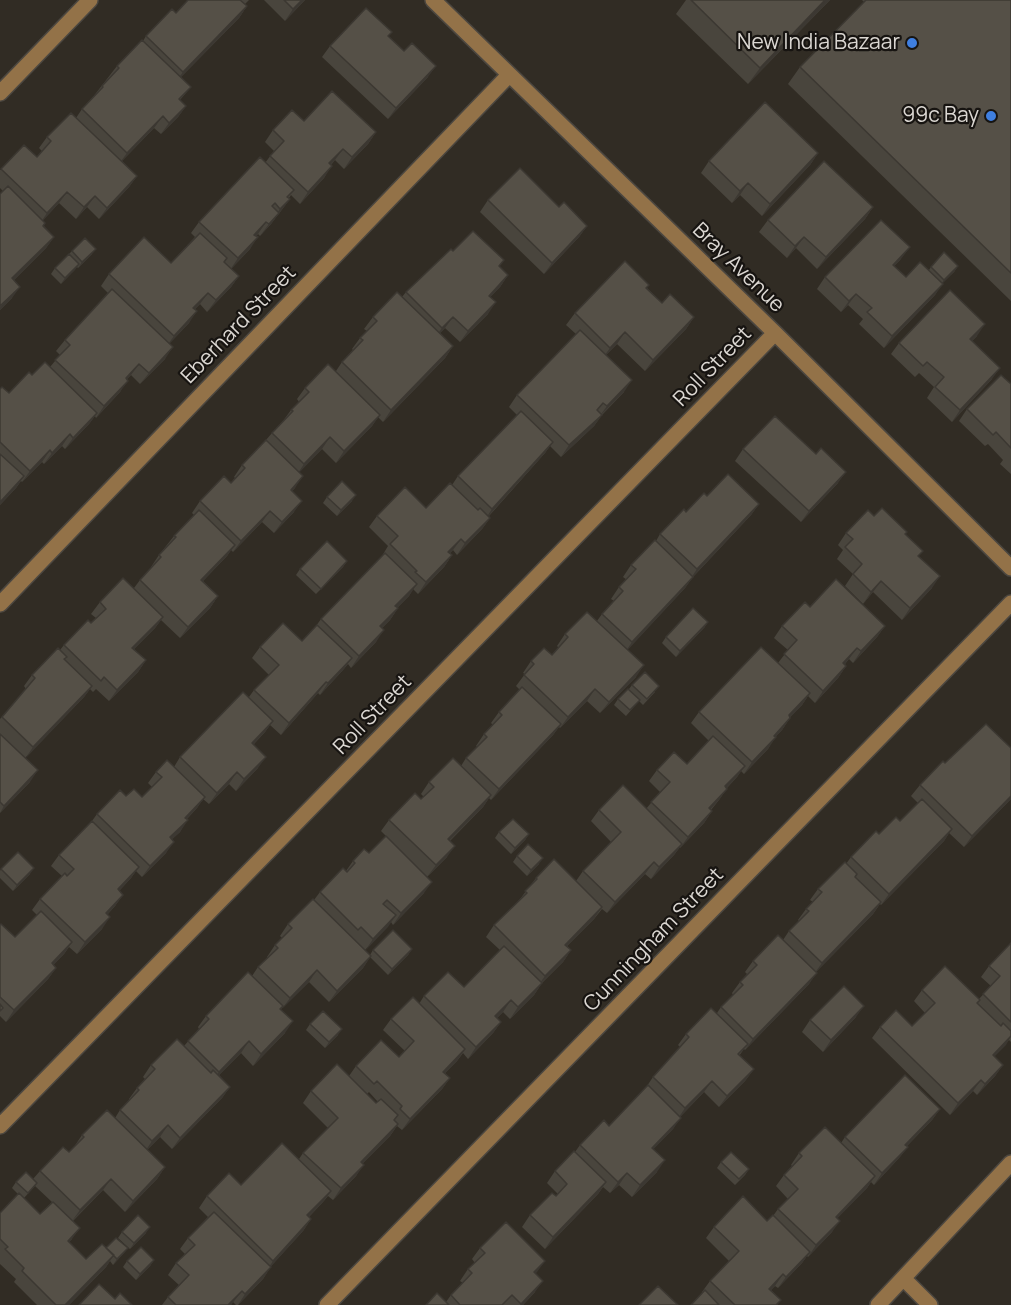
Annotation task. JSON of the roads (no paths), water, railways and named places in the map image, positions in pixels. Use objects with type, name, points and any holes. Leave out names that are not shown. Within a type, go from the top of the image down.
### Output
[{"type":"street","points":[[0,93],[90,0]]},
{"type":"street","name":"Bray Avenue","points":[[433,0],[775,333],[1011,568]]},
{"type":"street","name":"Eberhard Street","points":[[0,604],[509,75]]},
{"type":"street","name":"Roll Street","points":[[0,1126],[775,333]]},
{"type":"street","name":"Cunningham Street","points":[[327,1305],[1011,603]]},
{"type":"street","points":[[878,1305],[1011,1163]]},
{"type":"street","points":[[903,1278],[930,1305]]},
{"type":"place","name":"New India Bazaar","points":[[912,43]]},
{"type":"place","name":"99c Bay","points":[[991,116]]}]
